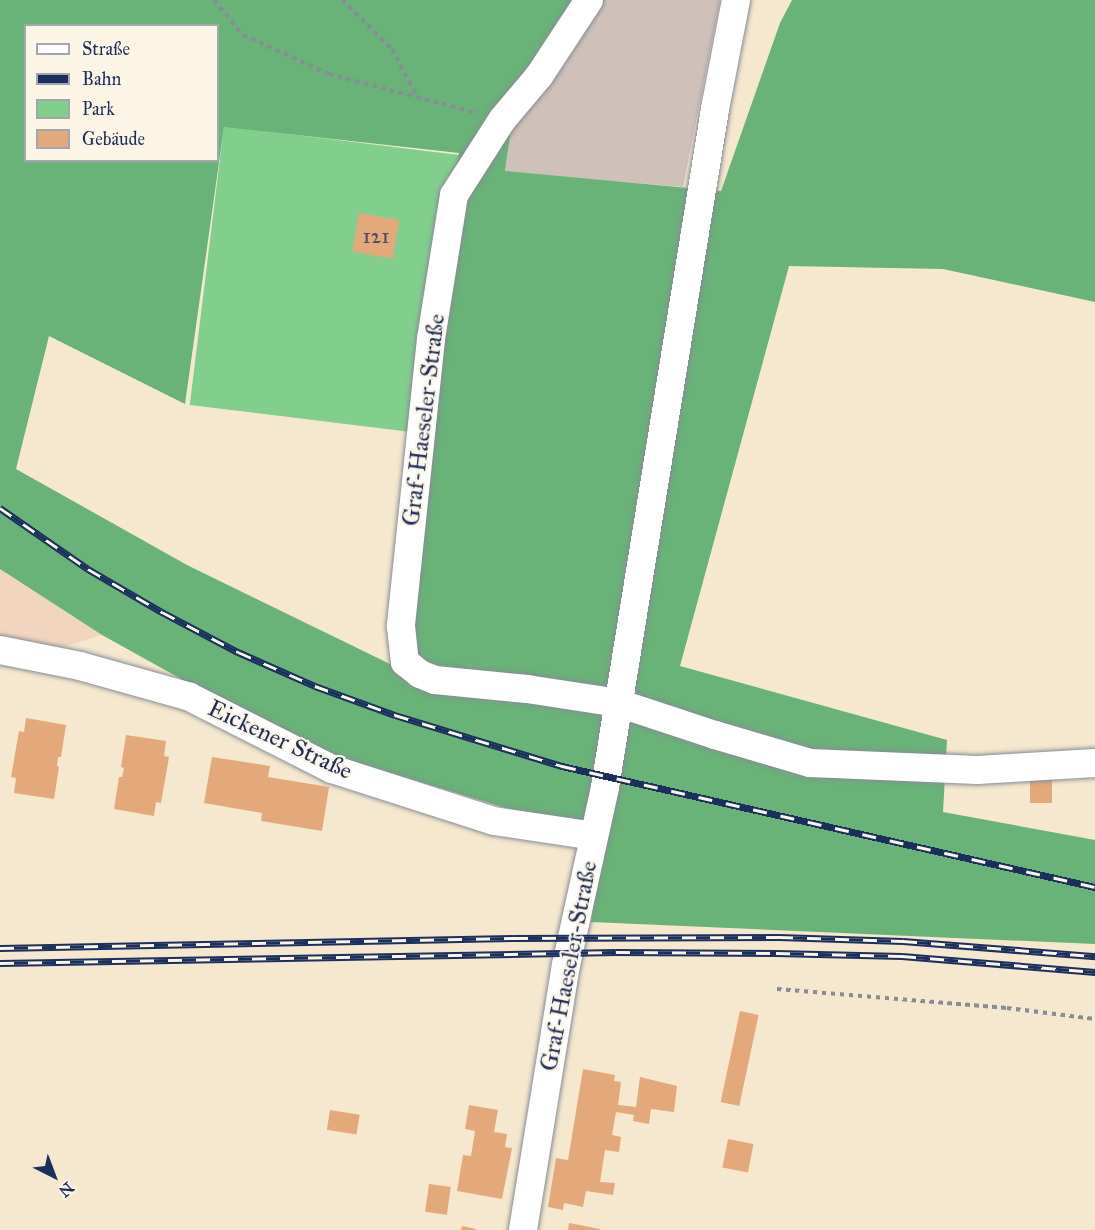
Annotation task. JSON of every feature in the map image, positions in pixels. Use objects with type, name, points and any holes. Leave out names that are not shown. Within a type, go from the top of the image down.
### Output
[{"type":"street","name":"Graf-Haeseler-Straße","points":[[589,0],[539,76],[502,120],[454,195],[430,351],[400,626],[405,662],[420,674],[435,680],[527,688],[618,703],[810,763],[977,770],[1095,763]]},
{"type":"street","name":"Graf-Haeseler-Straße","points":[[523,1230],[566,965],[594,836],[618,703],[736,0]]},
{"type":"street","name":"Eickener Straße","points":[[0,650],[80,666],[190,697],[332,769],[494,821],[594,836]]},
{"type":"path","points":[[214,0],[243,35],[329,74],[416,95],[502,120]]},
{"type":"path","points":[[342,0],[392,49],[416,95]]},
{"type":"path","points":[[777,989],[1007,1008],[1095,1019]]},
{"type":"shaded area","points":[[605,0],[720,0],[683,187],[505,172],[511,130]]},
{"type":"shaded area","points":[[0,569],[102,635],[5,665],[0,664]]},
{"type":"green space","points":[[0,0],[605,0],[511,130],[505,171],[721,191],[780,23],[792,0],[1095,0],[1095,302],[943,269],[789,266],[680,666],[947,740],[943,812],[1095,840],[1095,944],[591,922],[602,826],[506,808],[302,746],[102,635],[0,569]],"holes":[[[224,127],[459,153],[422,380],[390,664],[187,565],[16,469],[49,336],[185,404]]]},
{"type":"green space","points":[[224,126],[459,155],[425,434],[190,405]]},
{"type":"building","points":[[359,213],[399,220],[393,259],[352,251]]},
{"type":"building","points":[[26,718],[66,725],[61,757],[58,757],[57,766],[59,767],[54,799],[14,793],[16,778],[11,777],[19,731],[24,732]]},
{"type":"building","points":[[126,735],[166,741],[164,756],[169,757],[161,803],[156,802],[154,816],[114,809],[119,777],[122,777],[124,768],[121,767]]},
{"type":"building","points":[[212,757],[270,766],[268,777],[329,787],[322,831],[261,821],[262,813],[204,803]]},
{"type":"building","points":[[1030,779],[1052,779],[1052,803],[1030,803]]},
{"type":"building","points":[[740,1011],[759,1015],[739,1106],[721,1102]]},
{"type":"building","points":[[583,1069],[615,1075],[614,1081],[621,1082],[618,1105],[636,1107],[640,1077],[677,1086],[674,1112],[651,1109],[649,1124],[633,1121],[634,1115],[616,1112],[612,1135],[621,1137],[619,1152],[605,1150],[600,1182],[615,1183],[613,1195],[586,1191],[583,1207],[564,1203],[563,1210],[548,1207],[556,1158],[568,1160]]},
{"type":"building","points":[[469,1105],[498,1110],[494,1132],[507,1134],[505,1147],[512,1148],[502,1199],[457,1191],[463,1155],[471,1156],[475,1131],[465,1129]]},
{"type":"building","points":[[330,1110],[360,1115],[357,1134],[327,1130]]},
{"type":"building","points":[[728,1139],[754,1144],[748,1172],[722,1167]]},
{"type":"building","points":[[429,1184],[451,1187],[447,1215],[425,1212]]},
{"type":"building","points":[[569,1223],[600,1229],[600,1230],[568,1230]]},
{"type":"building","points":[[462,1226],[476,1229],[476,1230],[461,1230]]},
{"type":"railway","points":[[0,508],[88,569],[238,652],[315,686],[395,715],[562,766],[1095,887]]},
{"type":"railway","points":[[0,948],[514,938],[779,937],[903,941],[1095,956]]},
{"type":"railway","points":[[0,963],[616,952],[776,953],[902,956],[1095,972]]}]
